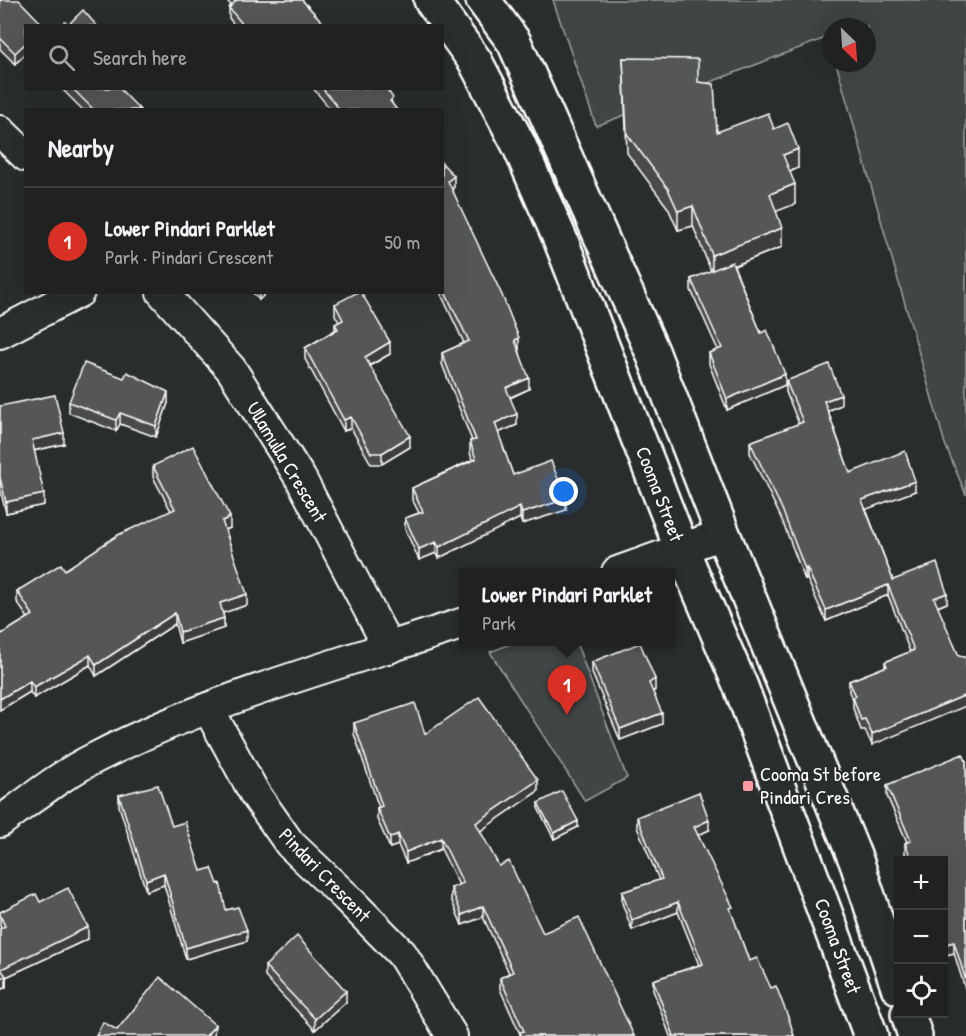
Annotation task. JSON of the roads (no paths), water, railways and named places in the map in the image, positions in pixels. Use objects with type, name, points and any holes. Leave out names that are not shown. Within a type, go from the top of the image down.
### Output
[{"type":"main road","name":"Cooma Street","points":[[431,0],[475,60],[519,145],[561,241],[682,550],[741,687],[871,1036]]},
{"type":"main road","points":[[483,0],[514,42],[652,351],[723,534],[857,863],[894,975]]},
{"type":"main road","points":[[909,1018],[915,1036]]},
{"type":"street","points":[[0,131],[24,154]]},
{"type":"street","points":[[0,333],[75,294]]},
{"type":"street","name":"Ullamulla Crescent","points":[[164,294],[231,369],[301,479],[389,648]]},
{"type":"street","points":[[631,568],[723,534]]},
{"type":"street","points":[[0,822],[92,759],[208,708],[459,625]]},
{"type":"street","name":"Pindari Crescent","points":[[208,708],[255,794],[290,844],[402,954],[452,1036]]},
{"type":"place","name":"Lower Pindari Parklet","points":[[567,715]]},
{"type":"place","name":"Cooma St before Pindari Cres","points":[[748,786]]}]
